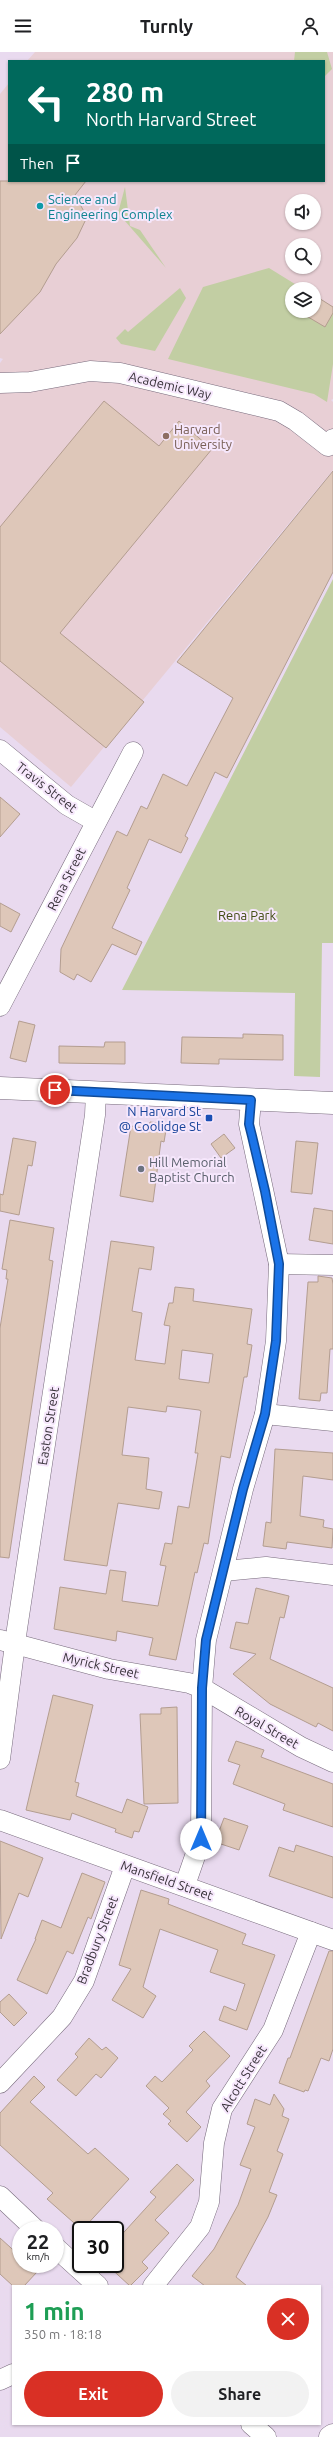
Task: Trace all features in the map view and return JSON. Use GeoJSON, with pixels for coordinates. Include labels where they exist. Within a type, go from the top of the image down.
{"type":"FeatureCollection","features":[{"type":"Feature","properties":{"kind":"main road"},"geometry":{"type":"LineString","coordinates":[[0,1088],[333,1103]]}},
{"type":"Feature","properties":{"kind":"street","name":"Academic Way"},"geometry":{"type":"LineString","coordinates":[[0,384],[30,382],[90,371],[120,373],[279,411],[331,442]]}},
{"type":"Feature","properties":{"kind":"street","name":"Travis Street"},"geometry":{"type":"LineString","coordinates":[[0,750],[67,805],[95,821]]}},
{"type":"Feature","properties":{"kind":"street","name":"Rena Street"},"geometry":{"type":"LineString","coordinates":[[0,1006],[95,821],[133,752]]}},
{"type":"Feature","properties":{"kind":"street","name":"Easton Street"},"geometry":{"type":"LineString","coordinates":[[0,1759],[7,1642],[94,1122],[96,1092]]}},
{"type":"Feature","properties":{"kind":"street"},"geometry":{"type":"LineString","coordinates":[[184,1885],[201,1839],[202,1688],[206,1640],[243,1489],[265,1414],[276,1341],[279,1264],[265,1191],[249,1124],[251,1100]]}},
{"type":"Feature","properties":{"kind":"street"},"geometry":{"type":"LineString","coordinates":[[279,1264],[333,1264]]}},
{"type":"Feature","properties":{"kind":"street"},"geometry":{"type":"LineString","coordinates":[[265,1414],[333,1421]]}},
{"type":"Feature","properties":{"kind":"street"},"geometry":{"type":"LineString","coordinates":[[224,1571],[266,1567],[333,1576]]}},
{"type":"Feature","properties":{"kind":"street","name":"Myrick Street"},"geometry":{"type":"LineString","coordinates":[[7,1642],[109,1669],[189,1683],[202,1688]]}},
{"type":"Feature","properties":{"kind":"street","name":"Royal Street"},"geometry":{"type":"LineString","coordinates":[[202,1688],[301,1747],[333,1762]]}},
{"type":"Feature","properties":{"kind":"street","name":"Mansfield Street"},"geometry":{"type":"LineString","coordinates":[[0,1820],[125,1866],[184,1885],[333,1940]]}},
{"type":"Feature","properties":{"kind":"street","name":"Bradbury Street"},"geometry":{"type":"LineString","coordinates":[[0,2083],[62,2017],[84,1981],[125,1866]]}},
{"type":"Feature","properties":{"kind":"street","name":"Alcott Street"},"geometry":{"type":"LineString","coordinates":[[154,2285],[200,2227],[209,2202],[214,2143],[222,2109],[273,2030],[311,1932]]}},
{"type":"Feature","properties":{"kind":"street"},"geometry":{"type":"LineString","coordinates":[[0,2196],[26,2221]]}},
{"type":"Feature","properties":{"kind":"street"},"geometry":{"type":"LineString","coordinates":[[64,2255],[97,2285]]}},
{"type":"Feature","properties":{"kind":"street"},"geometry":{"type":"LineString","coordinates":[[0,2380],[12,2374]]}},
{"type":"Feature","properties":{"kind":"street"},"geometry":{"type":"LineString","coordinates":[[252,2425],[266,2437]]}},
{"type":"Feature","properties":{"kind":"shaded area","name":"Harvard University"},"geometry":{"type":"Polygon","coordinates":[[[35,52],[333,52],[333,399],[331,400],[333,402],[333,470],[71,787],[0,727],[0,363],[3,359],[0,358],[0,94],[8,84],[8,182],[325,182],[325,60],[28,60],[35,52]]]}},
{"type":"Feature","properties":{"kind":"green space"},"geometry":{"type":"Polygon","coordinates":[[[295,52],[327,52],[332,69],[325,76],[325,60],[294,60],[295,52]]]}},
{"type":"Feature","properties":{"kind":"green space"},"geometry":{"type":"Polygon","coordinates":[[[125,187],[130,226],[140,230],[166,268],[118,213],[125,187]]]}},
{"type":"Feature","properties":{"kind":"green space"},"geometry":{"type":"Polygon","coordinates":[[[269,268],[292,282],[285,282],[285,318],[321,318],[321,299],[333,307],[333,364],[327,402],[314,394],[168,359],[203,287],[269,268]]]}},
{"type":"Feature","properties":{"kind":"green space"},"geometry":{"type":"Polygon","coordinates":[[[180,288],[186,298],[155,351],[121,344],[116,338],[125,329],[128,332],[180,288]]]}},
{"type":"Feature","properties":{"kind":"green space","name":"Rena Park"},"geometry":{"type":"Polygon","coordinates":[[[333,579],[333,943],[322,943],[320,1077],[294,1076],[295,993],[122,990],[333,579]]]}},
{"type":"Feature","properties":{"kind":"building","name":"Science and Engineering Complex"},"geometry":{"type":"Polygon","coordinates":[[[0,181],[85,182],[75,195],[87,217],[77,238],[56,264],[40,292],[0,334],[0,181]]]}},
{"type":"Feature","properties":{"kind":"building"},"geometry":{"type":"Polygon","coordinates":[[[321,299],[333,307],[333,313],[325,327],[310,318],[321,318],[321,299]]]}},
{"type":"Feature","properties":{"kind":"building"},"geometry":{"type":"Polygon","coordinates":[[[104,401],[159,446],[179,421],[212,449],[60,633],[144,702],[106,748],[0,661],[0,527],[104,401]]]}},
{"type":"Feature","properties":{"kind":"building"},"geometry":{"type":"Polygon","coordinates":[[[333,471],[333,572],[227,778],[215,772],[185,836],[188,838],[181,853],[149,839],[127,888],[130,890],[112,928],[142,942],[136,955],[112,944],[91,982],[77,974],[74,980],[60,972],[61,949],[117,831],[127,836],[141,806],[147,809],[163,774],[187,786],[233,698],[177,662],[333,471]]]}},
{"type":"Feature","properties":{"kind":"building"},"geometry":{"type":"Polygon","coordinates":[[[0,797],[20,814],[0,837],[0,797]]]}},
{"type":"Feature","properties":{"kind":"building"},"geometry":{"type":"Polygon","coordinates":[[[0,903],[20,914],[11,932],[0,926],[0,903]]]}},
{"type":"Feature","properties":{"kind":"building"},"geometry":{"type":"Polygon","coordinates":[[[19,1021],[35,1025],[26,1062],[10,1058],[19,1021]]]}},
{"type":"Feature","properties":{"kind":"building"},"geometry":{"type":"Polygon","coordinates":[[[243,1034],[283,1035],[283,1060],[219,1059],[219,1064],[181,1063],[182,1037],[243,1038],[243,1034]]]}},
{"type":"Feature","properties":{"kind":"building"},"geometry":{"type":"Polygon","coordinates":[[[105,1042],[125,1042],[125,1064],[59,1063],[59,1046],[104,1047],[105,1042]]]}},
{"type":"Feature","properties":{"kind":"building","name":"Hill Memorial Baptist Church"},"geometry":{"type":"Polygon","coordinates":[[[150,1122],[167,1124],[164,1142],[161,1141],[153,1202],[120,1196],[131,1126],[149,1129],[150,1122]]]}},
{"type":"Feature","properties":{"kind":"building"},"geometry":{"type":"Polygon","coordinates":[[[224,1134],[235,1148],[221,1158],[211,1144],[224,1134]]]}},
{"type":"Feature","properties":{"kind":"building"},"geometry":{"type":"Polygon","coordinates":[[[13,1138],[36,1142],[32,1166],[28,1165],[19,1215],[0,1211],[0,1194],[3,1195],[13,1138]]]}},
{"type":"Feature","properties":{"kind":"building"},"geometry":{"type":"Polygon","coordinates":[[[296,1141],[318,1143],[312,1194],[291,1192],[296,1141]]]}},
{"type":"Feature","properties":{"kind":"building"},"geometry":{"type":"Polygon","coordinates":[[[314,1208],[333,1211],[333,1244],[309,1240],[314,1208]]]}},
{"type":"Feature","properties":{"kind":"building"},"geometry":{"type":"Polygon","coordinates":[[[10,1220],[54,1228],[49,1260],[53,1261],[9,1558],[0,1557],[0,1328],[8,1279],[6,1279],[7,1270],[2,1269],[10,1220]]]}},
{"type":"Feature","properties":{"kind":"building"},"geometry":{"type":"Polygon","coordinates":[[[111,1241],[154,1247],[151,1270],[139,1268],[132,1311],[142,1313],[135,1360],[165,1364],[170,1326],[164,1325],[169,1303],[173,1303],[175,1287],[194,1289],[193,1301],[252,1309],[247,1344],[252,1345],[247,1377],[244,1377],[230,1458],[221,1456],[208,1544],[204,1543],[197,1573],[195,1572],[176,1660],[149,1655],[153,1638],[117,1631],[116,1641],[54,1629],[60,1587],[106,1594],[110,1570],[126,1572],[122,1601],[158,1606],[166,1566],[160,1565],[165,1543],[172,1544],[178,1506],[189,1508],[198,1453],[195,1453],[201,1411],[167,1406],[166,1412],[128,1407],[122,1455],[149,1458],[146,1489],[162,1492],[159,1509],[118,1503],[107,1566],[64,1560],[111,1241]],[[182,1350],[179,1379],[209,1383],[213,1354],[182,1350]]]}},
{"type":"Feature","properties":{"kind":"building"},"geometry":{"type":"Polygon","coordinates":[[[318,1276],[332,1278],[333,1284],[333,1349],[330,1349],[327,1393],[321,1393],[320,1401],[299,1399],[308,1282],[318,1282],[318,1276]]]}},
{"type":"Feature","properties":{"kind":"building"},"geometry":{"type":"Polygon","coordinates":[[[275,1449],[333,1453],[333,1480],[303,1476],[300,1516],[324,1520],[323,1527],[333,1529],[332,1548],[287,1542],[286,1549],[263,1546],[266,1522],[271,1523],[275,1449]]]}},
{"type":"Feature","properties":{"kind":"building"},"geometry":{"type":"Polygon","coordinates":[[[256,1588],[289,1596],[284,1618],[280,1617],[270,1659],[333,1688],[333,1731],[318,1723],[316,1727],[270,1704],[233,1674],[256,1654],[230,1648],[236,1622],[248,1624],[256,1588]]]}},
{"type":"Feature","properties":{"kind":"building"},"geometry":{"type":"Polygon","coordinates":[[[53,1695],[93,1705],[75,1782],[79,1783],[76,1796],[122,1813],[127,1799],[148,1807],[139,1832],[134,1831],[132,1838],[115,1832],[116,1829],[72,1813],[70,1820],[26,1810],[53,1695]]]}},
{"type":"Feature","properties":{"kind":"building"},"geometry":{"type":"Polygon","coordinates":[[[177,1707],[178,1803],[144,1804],[140,1714],[161,1714],[161,1708],[177,1707]]]}},
{"type":"Feature","properties":{"kind":"building"},"geometry":{"type":"Polygon","coordinates":[[[236,1741],[264,1750],[261,1757],[333,1784],[333,1827],[283,1810],[285,1804],[233,1784],[240,1765],[228,1761],[236,1741]]]}},
{"type":"Feature","properties":{"kind":"building"},"geometry":{"type":"Polygon","coordinates":[[[224,1818],[248,1826],[239,1850],[215,1842],[224,1818]]]}},
{"type":"Feature","properties":{"kind":"building"},"geometry":{"type":"Polygon","coordinates":[[[0,1841],[43,1858],[28,1897],[19,1893],[1,1939],[0,1841]]]}},
{"type":"Feature","properties":{"kind":"building"},"geometry":{"type":"Polygon","coordinates":[[[296,1845],[333,1857],[333,1898],[269,1876],[279,1847],[294,1852],[296,1845]]]}},
{"type":"Feature","properties":{"kind":"building"},"geometry":{"type":"Polygon","coordinates":[[[82,1873],[105,1882],[91,1919],[88,1917],[73,1954],[67,1951],[47,1994],[17,1980],[36,1939],[42,1920],[61,1928],[82,1873]]]}},
{"type":"Feature","properties":{"kind":"building"},"geometry":{"type":"Polygon","coordinates":[[[141,1890],[169,1899],[168,1904],[246,1934],[242,1944],[275,1955],[247,2030],[219,2020],[224,2006],[236,2011],[245,1984],[210,1972],[218,1950],[160,1929],[143,1987],[156,1996],[143,2018],[112,2000],[131,1969],[119,1965],[141,1890]]]}},
{"type":"Feature","properties":{"kind":"building"},"geometry":{"type":"Polygon","coordinates":[[[329,1951],[333,1951],[333,2049],[329,2061],[321,2058],[308,2091],[305,2090],[304,2092],[279,2083],[288,2058],[290,2058],[329,1951]]]}},
{"type":"Feature","properties":{"kind":"building"},"geometry":{"type":"Polygon","coordinates":[[[9,1994],[27,2013],[14,2026],[0,2012],[0,2002],[9,1994]]]}},
{"type":"Feature","properties":{"kind":"building"},"geometry":{"type":"Polygon","coordinates":[[[204,2031],[230,2056],[206,2081],[210,2086],[186,2112],[201,2127],[187,2142],[168,2124],[171,2121],[163,2114],[169,2108],[146,2086],[155,2076],[162,2082],[193,2050],[189,2046],[204,2031]]]}},
{"type":"Feature","properties":{"kind":"building"},"geometry":{"type":"Polygon","coordinates":[[[89,2038],[102,2050],[106,2047],[118,2058],[101,2078],[96,2074],[76,2096],[57,2080],[78,2057],[75,2054],[89,2038]]]}},
{"type":"Feature","properties":{"kind":"building"},"geometry":{"type":"Polygon","coordinates":[[[34,2076],[45,2087],[30,2102],[88,2154],[95,2148],[129,2179],[90,2221],[72,2221],[47,2199],[53,2193],[0,2145],[0,2113],[34,2076]]]}},
{"type":"Feature","properties":{"kind":"building"},"geometry":{"type":"Polygon","coordinates":[[[274,2094],[284,2109],[282,2116],[289,2119],[277,2151],[283,2154],[269,2192],[277,2195],[268,2217],[236,2277],[246,2285],[204,2285],[192,2276],[214,2249],[238,2205],[251,2169],[240,2165],[255,2127],[247,2124],[255,2099],[270,2105],[274,2094]]]}},
{"type":"Feature","properties":{"kind":"building"},"geometry":{"type":"Polygon","coordinates":[[[177,2164],[194,2180],[155,2220],[169,2233],[142,2262],[148,2268],[131,2285],[129,2285],[116,2273],[124,2273],[124,2232],[156,2197],[150,2192],[177,2164]]]}},
{"type":"Feature","properties":{"kind":"building"},"geometry":{"type":"Polygon","coordinates":[[[0,2238],[12,2249],[12,2273],[36,2273],[25,2285],[12,2285],[0,2274],[0,2238]]]}},
{"type":"Feature","properties":{"kind":"place","name":"Science and Engineering Complex"},"geometry":{"type":"Point","coordinates":[40,206]}},
{"type":"Feature","properties":{"kind":"place","name":"Harvard University"},"geometry":{"type":"Point","coordinates":[166,436]}},
{"type":"Feature","properties":{"kind":"place","name":"N Harvard St @ Coolidge St"},"geometry":{"type":"Point","coordinates":[209,1118]}},
{"type":"Feature","properties":{"kind":"place","name":"Hill Memorial Baptist Church"},"geometry":{"type":"Point","coordinates":[141,1169]}},
{"type":"Feature","properties":{"kind":"route"},"geometry":{"type":"LineString","coordinates":[[55,1090],[251,1100],[249,1124],[262,1173],[279,1264],[276,1341],[265,1414],[243,1489],[206,1640],[202,1688],[201,1839]]}}]}
